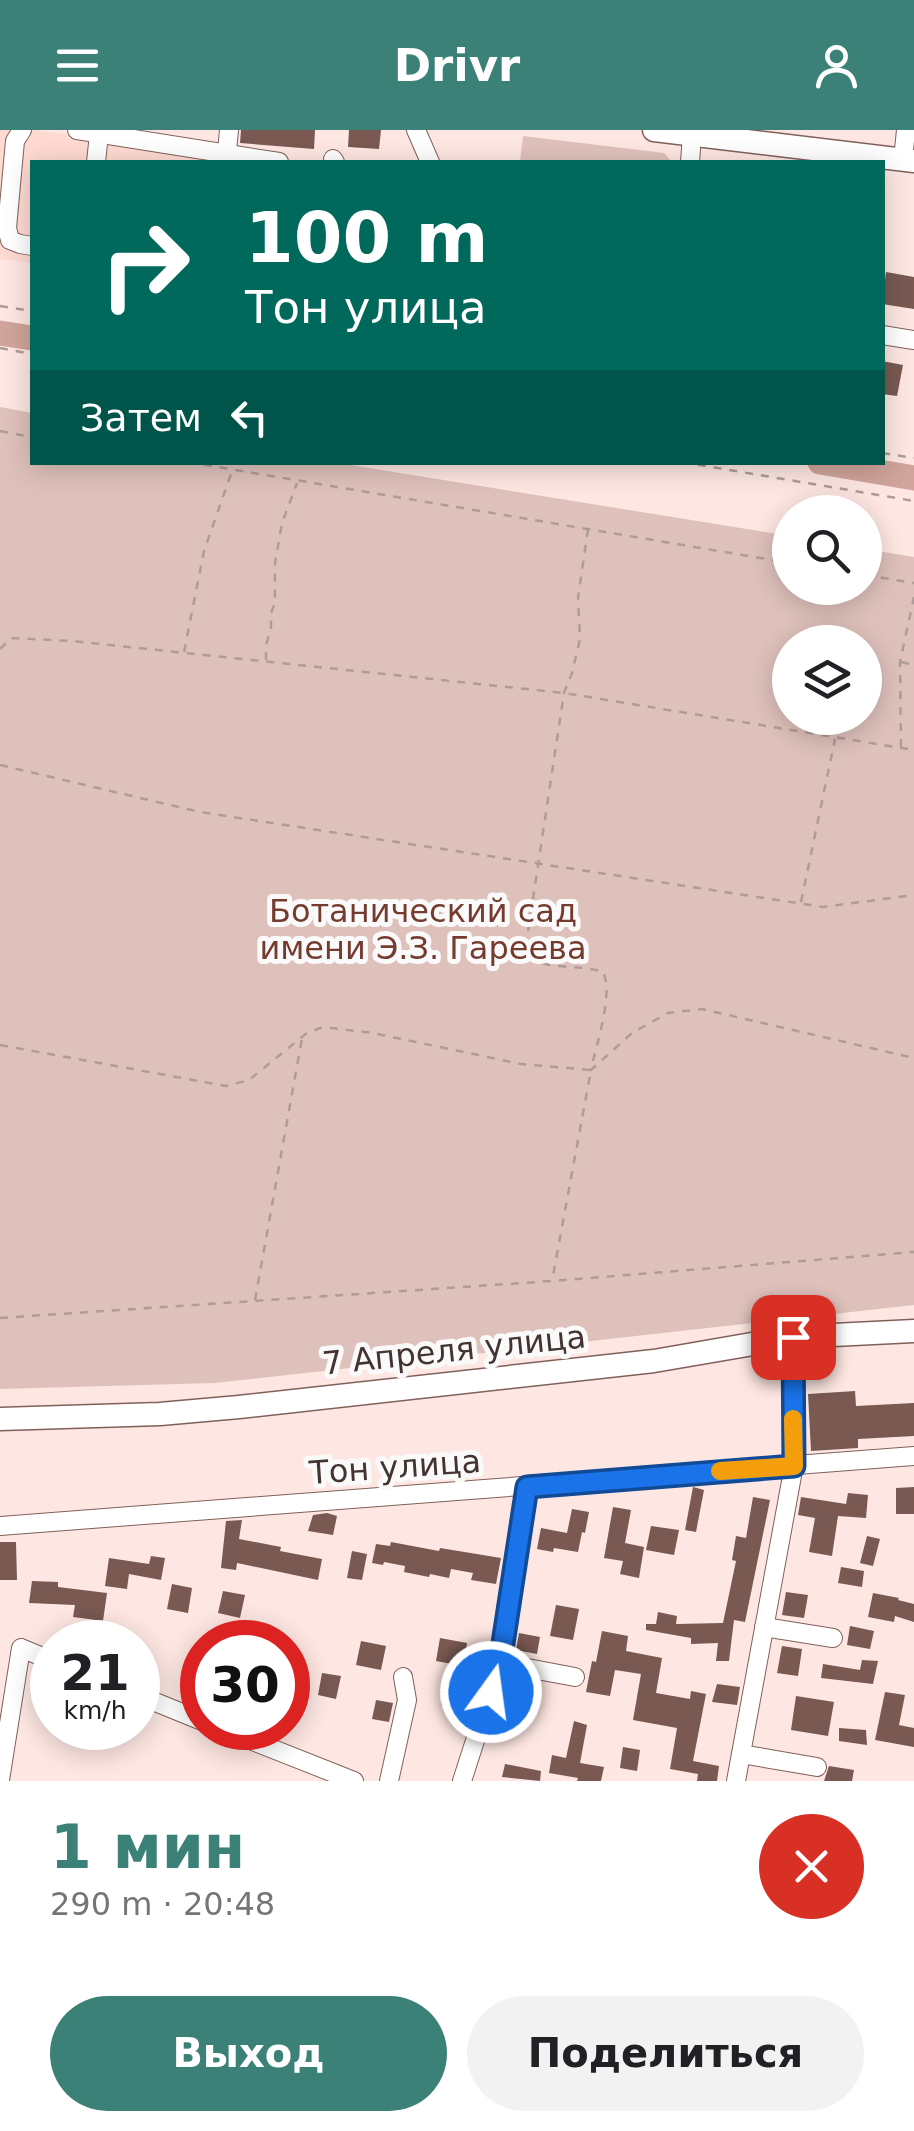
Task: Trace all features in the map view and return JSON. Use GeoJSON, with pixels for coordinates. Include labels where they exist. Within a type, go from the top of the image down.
{"type":"FeatureCollection","features":[{"type":"Feature","properties":{"kind":"main road"},"geometry":{"type":"LineString","coordinates":[[654,130],[770,137],[877,160],[909,160]]}},
{"type":"Feature","properties":{"kind":"main road","name":"7 Апреля улица"},"geometry":{"type":"LineString","coordinates":[[0,1419],[160,1414],[257,1405],[654,1360],[793,1337],[914,1331]]}},
{"type":"Feature","properties":{"kind":"street"},"geometry":{"type":"LineString","coordinates":[[22,130],[15,141],[8,228],[10,240],[30,246]]}},
{"type":"Feature","properties":{"kind":"street"},"geometry":{"type":"LineString","coordinates":[[77,130],[253,160]]}},
{"type":"Feature","properties":{"kind":"street"},"geometry":{"type":"LineString","coordinates":[[226,158],[229,130]]}},
{"type":"Feature","properties":{"kind":"street"},"geometry":{"type":"LineString","coordinates":[[416,130],[429,160]]}},
{"type":"Feature","properties":{"kind":"street"},"geometry":{"type":"LineString","coordinates":[[906,130],[909,160]]}},
{"type":"Feature","properties":{"kind":"street"},"geometry":{"type":"LineString","coordinates":[[96,160],[99,134]]}},
{"type":"Feature","properties":{"kind":"street"},"geometry":{"type":"LineString","coordinates":[[690,160],[692,134]]}},
{"type":"Feature","properties":{"kind":"street"},"geometry":{"type":"LineString","coordinates":[[885,335],[914,340]]}},
{"type":"Feature","properties":{"kind":"street"},"geometry":{"type":"LineString","coordinates":[[736,1781],[794,1466],[793,1337]]}},
{"type":"Feature","properties":{"kind":"street","name":"Тон улица"},"geometry":{"type":"LineString","coordinates":[[0,1526],[914,1456]]}},
{"type":"Feature","properties":{"kind":"street"},"geometry":{"type":"LineString","coordinates":[[462,1781],[500,1663],[527,1487]]}},
{"type":"Feature","properties":{"kind":"street"},"geometry":{"type":"LineString","coordinates":[[764,1626],[833,1638]]}},
{"type":"Feature","properties":{"kind":"street"},"geometry":{"type":"LineString","coordinates":[[0,1780],[21,1648],[30,1652]]}},
{"type":"Feature","properties":{"kind":"street"},"geometry":{"type":"LineString","coordinates":[[500,1663],[575,1677]]}},
{"type":"Feature","properties":{"kind":"street"},"geometry":{"type":"LineString","coordinates":[[389,1781],[406,1700],[403,1676]]}},
{"type":"Feature","properties":{"kind":"street"},"geometry":{"type":"LineString","coordinates":[[276,1750],[354,1781]]}},
{"type":"Feature","properties":{"kind":"street"},"geometry":{"type":"LineString","coordinates":[[741,1754],[817,1767]]}},
{"type":"Feature","properties":{"kind":"path"},"geometry":{"type":"LineString","coordinates":[[0,306],[30,311]]}},
{"type":"Feature","properties":{"kind":"path"},"geometry":{"type":"LineString","coordinates":[[0,348],[30,354]]}},
{"type":"Feature","properties":{"kind":"path"},"geometry":{"type":"LineString","coordinates":[[0,431],[30,436]]}},
{"type":"Feature","properties":{"kind":"path"},"geometry":{"type":"LineString","coordinates":[[885,453],[914,458]]}},
{"type":"Feature","properties":{"kind":"path"},"geometry":{"type":"LineString","coordinates":[[204,465],[772,560]]}},
{"type":"Feature","properties":{"kind":"path"},"geometry":{"type":"LineString","coordinates":[[700,465],[914,501]]}},
{"type":"Feature","properties":{"kind":"path"},"geometry":{"type":"LineString","coordinates":[[184,653],[204,551],[232,470]]}},
{"type":"Feature","properties":{"kind":"path"},"geometry":{"type":"LineString","coordinates":[[266,662],[271,612],[276,603],[275,563],[282,523],[298,481]]}},
{"type":"Feature","properties":{"kind":"path"},"geometry":{"type":"LineString","coordinates":[[552,1280],[608,982],[604,972],[594,968],[539,962],[531,958],[526,945],[564,693],[580,639],[578,598],[588,529]]}},
{"type":"Feature","properties":{"kind":"path"},"geometry":{"type":"LineString","coordinates":[[882,578],[914,584]]}},
{"type":"Feature","properties":{"kind":"path"},"geometry":{"type":"LineString","coordinates":[[901,748],[900,662],[914,598]]}},
{"type":"Feature","properties":{"kind":"path"},"geometry":{"type":"LineString","coordinates":[[0,649],[11,638],[72,641],[564,693],[914,750]]}},
{"type":"Feature","properties":{"kind":"path"},"geometry":{"type":"LineString","coordinates":[[900,662],[914,665]]}},
{"type":"Feature","properties":{"kind":"path"},"geometry":{"type":"LineString","coordinates":[[800,904],[836,737]]}},
{"type":"Feature","properties":{"kind":"path"},"geometry":{"type":"LineString","coordinates":[[0,765],[200,812],[823,908],[914,895]]}},
{"type":"Feature","properties":{"kind":"path"},"geometry":{"type":"LineString","coordinates":[[0,1046],[226,1086],[249,1080],[323,1026],[520,1064],[591,1070],[632,1033],[668,1012],[702,1009],[914,1058]]}},
{"type":"Feature","properties":{"kind":"path"},"geometry":{"type":"LineString","coordinates":[[254,1300],[303,1037]]}},
{"type":"Feature","properties":{"kind":"path"},"geometry":{"type":"LineString","coordinates":[[0,1318],[914,1252]]}},
{"type":"Feature","properties":{"kind":"shaded area"},"geometry":{"type":"Polygon","coordinates":[[[0,130],[33,130],[270,160],[30,160],[30,263],[0,259],[0,130]]]}},
{"type":"Feature","properties":{"kind":"green space"},"geometry":{"type":"Polygon","coordinates":[[[523,136],[664,153],[670,160],[520,160],[523,136]]]}},
{"type":"Feature","properties":{"kind":"green space","name":"Ботанический сад имени Э.З. Гареева"},"geometry":{"type":"Polygon","coordinates":[[[0,407],[30,413],[30,465],[350,465],[772,533],[772,605],[882,605],[882,552],[914,557],[914,1305],[215,1383],[0,1389],[0,407]]]}},
{"type":"Feature","properties":{"kind":"building"},"geometry":{"type":"Polygon","coordinates":[[[241,130],[315,130],[314,149],[240,143],[241,130]]]}},
{"type":"Feature","properties":{"kind":"building"},"geometry":{"type":"Polygon","coordinates":[[[349,130],[381,130],[379,149],[348,147],[349,130]]]}},
{"type":"Feature","properties":{"kind":"building"},"geometry":{"type":"Polygon","coordinates":[[[886,272],[914,277],[914,309],[885,304],[886,272]]]}},
{"type":"Feature","properties":{"kind":"building"},"geometry":{"type":"Polygon","coordinates":[[[885,362],[903,365],[897,396],[885,394],[885,362]]]}},
{"type":"Feature","properties":{"kind":"building"},"geometry":{"type":"Polygon","coordinates":[[[855,1391],[856,1406],[914,1403],[914,1436],[858,1439],[858,1448],[811,1451],[808,1394],[855,1391]]]}},
{"type":"Feature","properties":{"kind":"building"},"geometry":{"type":"Polygon","coordinates":[[[693,1487],[704,1490],[696,1532],[685,1530],[693,1487]]]}},
{"type":"Feature","properties":{"kind":"building"},"geometry":{"type":"Polygon","coordinates":[[[914,1487],[914,1514],[896,1514],[896,1488],[914,1487]]]}},
{"type":"Feature","properties":{"kind":"building"},"geometry":{"type":"Polygon","coordinates":[[[848,1493],[868,1495],[866,1518],[838,1516],[832,1556],[809,1552],[815,1518],[798,1515],[801,1497],[846,1504],[848,1493]]]}},
{"type":"Feature","properties":{"kind":"building"},"geometry":{"type":"Polygon","coordinates":[[[753,1497],[770,1500],[745,1622],[734,1620],[729,1661],[716,1661],[718,1643],[691,1644],[691,1638],[646,1630],[646,1624],[656,1624],[658,1612],[677,1616],[676,1624],[723,1623],[736,1561],[732,1560],[736,1536],[746,1538],[753,1497]]]}},
{"type":"Feature","properties":{"kind":"building"},"geometry":{"type":"Polygon","coordinates":[[[613,1507],[631,1510],[625,1543],[644,1547],[639,1578],[620,1574],[623,1561],[604,1558],[613,1507]]]}},
{"type":"Feature","properties":{"kind":"building"},"geometry":{"type":"Polygon","coordinates":[[[572,1509],[589,1512],[578,1552],[537,1549],[541,1528],[567,1533],[572,1509]]]}},
{"type":"Feature","properties":{"kind":"building"},"geometry":{"type":"Polygon","coordinates":[[[313,1515],[337,1516],[333,1535],[308,1531],[313,1515]]]}},
{"type":"Feature","properties":{"kind":"building"},"geometry":{"type":"Polygon","coordinates":[[[242,1520],[239,1539],[322,1559],[318,1580],[237,1563],[236,1570],[221,1568],[226,1521],[242,1520]]]}},
{"type":"Feature","properties":{"kind":"building"},"geometry":{"type":"Polygon","coordinates":[[[651,1526],[679,1530],[674,1555],[646,1550],[651,1526]]]}},
{"type":"Feature","properties":{"kind":"building"},"geometry":{"type":"Polygon","coordinates":[[[867,1536],[880,1539],[873,1566],[860,1563],[867,1536]]]}},
{"type":"Feature","properties":{"kind":"building"},"geometry":{"type":"Polygon","coordinates":[[[0,1542],[16,1542],[17,1580],[0,1580],[0,1542]]]}},
{"type":"Feature","properties":{"kind":"building"},"geometry":{"type":"Polygon","coordinates":[[[391,1542],[501,1558],[496,1584],[471,1580],[473,1573],[451,1569],[449,1578],[430,1574],[429,1577],[404,1572],[405,1566],[372,1563],[376,1544],[390,1546],[391,1542]]]}},
{"type":"Feature","properties":{"kind":"building"},"geometry":{"type":"Polygon","coordinates":[[[352,1551],[367,1554],[362,1580],[347,1578],[352,1551]]]}},
{"type":"Feature","properties":{"kind":"building"},"geometry":{"type":"Polygon","coordinates":[[[151,1556],[165,1558],[161,1580],[129,1574],[127,1589],[105,1586],[109,1558],[149,1564],[151,1556]]]}},
{"type":"Feature","properties":{"kind":"building"},"geometry":{"type":"Polygon","coordinates":[[[841,1567],[864,1571],[862,1587],[838,1583],[841,1567]]]}},
{"type":"Feature","properties":{"kind":"building"},"geometry":{"type":"Polygon","coordinates":[[[32,1581],[58,1582],[58,1587],[107,1593],[103,1620],[73,1617],[75,1605],[29,1603],[32,1581]]]}},
{"type":"Feature","properties":{"kind":"building"},"geometry":{"type":"Polygon","coordinates":[[[172,1584],[192,1588],[188,1613],[167,1609],[172,1584]]]}},
{"type":"Feature","properties":{"kind":"building"},"geometry":{"type":"Polygon","coordinates":[[[223,1591],[245,1595],[240,1618],[218,1613],[223,1591]]]}},
{"type":"Feature","properties":{"kind":"building"},"geometry":{"type":"Polygon","coordinates":[[[786,1592],[808,1595],[804,1618],[782,1615],[786,1592]]]}},
{"type":"Feature","properties":{"kind":"building"},"geometry":{"type":"Polygon","coordinates":[[[873,1593],[914,1604],[914,1622],[895,1616],[894,1622],[868,1617],[873,1593]]]}},
{"type":"Feature","properties":{"kind":"building"},"geometry":{"type":"Polygon","coordinates":[[[556,1605],[579,1609],[573,1640],[550,1636],[556,1605]]]}},
{"type":"Feature","properties":{"kind":"building"},"geometry":{"type":"Polygon","coordinates":[[[850,1626],[874,1631],[870,1649],[847,1645],[850,1626]]]}},
{"type":"Feature","properties":{"kind":"building"},"geometry":{"type":"Polygon","coordinates":[[[602,1631],[628,1636],[626,1651],[662,1658],[656,1693],[690,1699],[691,1691],[706,1694],[693,1761],[719,1766],[717,1781],[697,1781],[698,1774],[670,1769],[677,1728],[633,1720],[641,1674],[615,1670],[610,1696],[586,1692],[602,1631]]]}},
{"type":"Feature","properties":{"kind":"building"},"geometry":{"type":"Polygon","coordinates":[[[519,1633],[540,1637],[537,1654],[516,1650],[519,1633]]]}},
{"type":"Feature","properties":{"kind":"building"},"geometry":{"type":"Polygon","coordinates":[[[440,1638],[467,1643],[463,1666],[436,1661],[440,1638]]]}},
{"type":"Feature","properties":{"kind":"building"},"geometry":{"type":"Polygon","coordinates":[[[361,1641],[386,1646],[381,1670],[356,1665],[361,1641]]]}},
{"type":"Feature","properties":{"kind":"building"},"geometry":{"type":"Polygon","coordinates":[[[782,1646],[802,1649],[798,1676],[777,1673],[782,1646]]]}},
{"type":"Feature","properties":{"kind":"building"},"geometry":{"type":"Polygon","coordinates":[[[862,1660],[878,1661],[873,1684],[821,1678],[823,1664],[860,1670],[862,1660]]]}},
{"type":"Feature","properties":{"kind":"building"},"geometry":{"type":"Polygon","coordinates":[[[322,1673],[341,1676],[336,1699],[318,1695],[322,1673]]]}},
{"type":"Feature","properties":{"kind":"building"},"geometry":{"type":"Polygon","coordinates":[[[717,1684],[740,1687],[737,1705],[712,1702],[717,1684]]]}},
{"type":"Feature","properties":{"kind":"building"},"geometry":{"type":"Polygon","coordinates":[[[444,1687],[466,1691],[462,1710],[441,1705],[444,1687]]]}},
{"type":"Feature","properties":{"kind":"building"},"geometry":{"type":"Polygon","coordinates":[[[885,1692],[905,1695],[899,1725],[914,1728],[914,1747],[875,1740],[885,1692]]]}},
{"type":"Feature","properties":{"kind":"building"},"geometry":{"type":"Polygon","coordinates":[[[796,1696],[834,1702],[828,1736],[791,1730],[796,1696]]]}},
{"type":"Feature","properties":{"kind":"building"},"geometry":{"type":"Polygon","coordinates":[[[376,1700],[393,1703],[389,1722],[372,1719],[376,1700]]]}},
{"type":"Feature","properties":{"kind":"building"},"geometry":{"type":"Polygon","coordinates":[[[574,1721],[587,1725],[580,1763],[604,1767],[601,1781],[577,1781],[578,1778],[549,1773],[552,1755],[566,1758],[574,1721]]]}},
{"type":"Feature","properties":{"kind":"building"},"geometry":{"type":"Polygon","coordinates":[[[839,1728],[866,1730],[867,1745],[839,1741],[839,1728]]]}},
{"type":"Feature","properties":{"kind":"building"},"geometry":{"type":"Polygon","coordinates":[[[623,1747],[640,1750],[637,1771],[620,1768],[623,1747]]]}},
{"type":"Feature","properties":{"kind":"building"},"geometry":{"type":"Polygon","coordinates":[[[505,1764],[541,1771],[540,1781],[502,1777],[505,1764]]]}},
{"type":"Feature","properties":{"kind":"building"},"geometry":{"type":"Polygon","coordinates":[[[829,1766],[854,1770],[852,1781],[824,1781],[829,1766]]]}},
{"type":"Feature","properties":{"kind":"waterway"},"geometry":{"type":"LineString","coordinates":[[0,333],[30,338]]}},
{"type":"Feature","properties":{"kind":"waterway"},"geometry":{"type":"LineString","coordinates":[[838,465],[914,478]]}},
{"type":"Feature","properties":{"kind":"slow traffic"},"geometry":{"type":"LineString","coordinates":[[720,1471],[794,1466],[793,1419]]}},
{"type":"Feature","properties":{"kind":"route"},"geometry":{"type":"LineString","coordinates":[[491,1692],[500,1663],[527,1487],[794,1466],[793,1337]]}}]}
